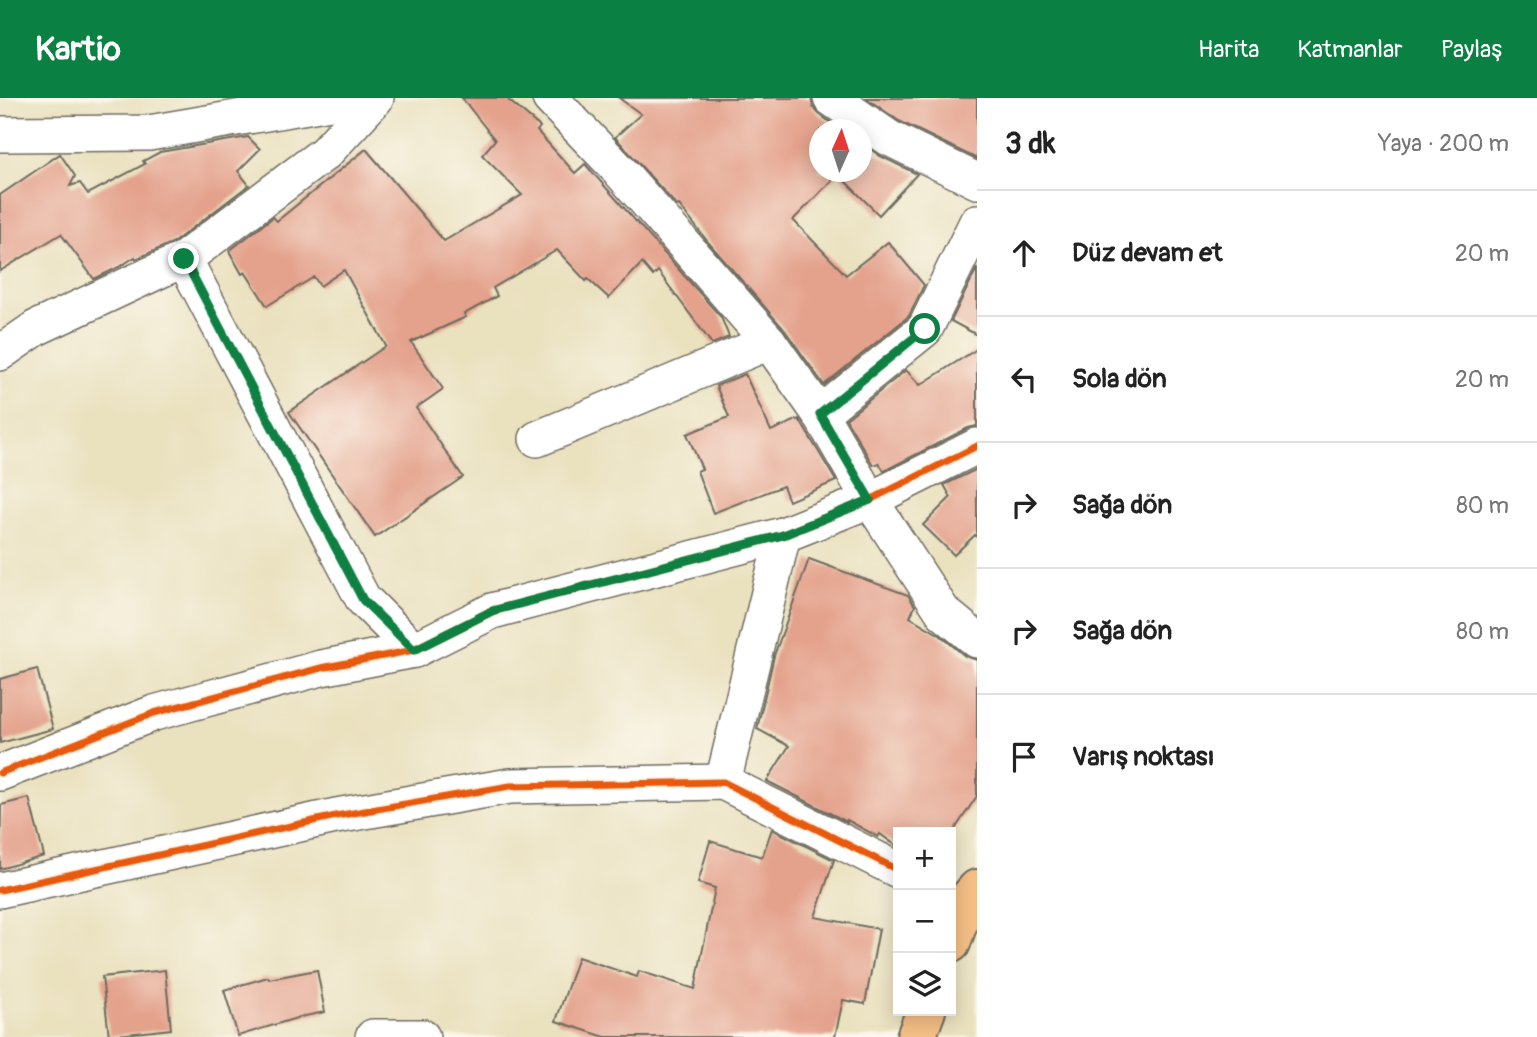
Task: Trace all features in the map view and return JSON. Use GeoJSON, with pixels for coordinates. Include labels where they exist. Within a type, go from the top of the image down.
{"type":"FeatureCollection","features":[{"type":"Feature","properties":{"kind":"main road"},"geometry":{"type":"LineString","coordinates":[[956,925],[964,896]]}},
{"type":"Feature","properties":{"kind":"main road"},"geometry":{"type":"LineString","coordinates":[[916,1037],[924,1016]]}},
{"type":"Feature","properties":{"kind":"street"},"geometry":{"type":"LineString","coordinates":[[0,134],[149,133],[354,98]]}},
{"type":"Feature","properties":{"kind":"street"},"geometry":{"type":"LineString","coordinates":[[0,353],[36,328],[184,259],[325,153],[376,98]]}},
{"type":"Feature","properties":{"kind":"street"},"geometry":{"type":"LineString","coordinates":[[550,98],[619,170],[769,342],[820,414],[870,500],[943,612],[977,640]]}},
{"type":"Feature","properties":{"kind":"street"},"geometry":{"type":"LineString","coordinates":[[831,98],[888,138],[977,181]]}},
{"type":"Feature","properties":{"kind":"street"},"geometry":{"type":"LineString","coordinates":[[820,414],[925,329],[977,222]]}},
{"type":"Feature","properties":{"kind":"street"},"geometry":{"type":"LineString","coordinates":[[184,259],[363,600],[414,650]]}},
{"type":"Feature","properties":{"kind":"street"},"geometry":{"type":"LineString","coordinates":[[537,439],[769,342]]}},
{"type":"Feature","properties":{"kind":"street"},"geometry":{"type":"LineString","coordinates":[[0,774],[154,713],[321,668],[414,650],[492,611],[783,535],[870,500],[977,446]]}},
{"type":"Feature","properties":{"kind":"street"},"geometry":{"type":"LineString","coordinates":[[723,782],[783,535]]}},
{"type":"Feature","properties":{"kind":"street"},"geometry":{"type":"LineString","coordinates":[[0,890],[336,816],[510,786],[723,782],[893,867]]}},
{"type":"Feature","properties":{"kind":"street"},"geometry":{"type":"LineString","coordinates":[[373,1037],[422,1037]]}},
{"type":"Feature","properties":{"kind":"building"},"geometry":{"type":"Polygon","coordinates":[[[462,98],[506,98],[540,127],[537,131],[575,173],[585,164],[721,317],[729,337],[712,344],[658,271],[653,276],[642,263],[609,298],[588,279],[586,281],[557,250],[493,288],[497,296],[464,314],[466,317],[411,342],[443,389],[416,408],[463,477],[375,537],[289,412],[386,346],[344,270],[320,286],[314,277],[267,306],[245,272],[242,274],[229,251],[273,217],[277,221],[366,149],[444,241],[522,195],[482,155],[495,140],[462,98]]]}},
{"type":"Feature","properties":{"kind":"building"},"geometry":{"type":"Polygon","coordinates":[[[619,98],[811,98],[813,107],[826,119],[809,119],[809,182],[830,182],[793,220],[846,275],[888,242],[924,285],[909,316],[824,385],[784,329],[679,205],[677,206],[615,137],[641,114],[619,98]]]}},
{"type":"Feature","properties":{"kind":"building"},"geometry":{"type":"Polygon","coordinates":[[[866,98],[977,98],[977,159],[899,121],[866,98]]]}},
{"type":"Feature","properties":{"kind":"building"},"geometry":{"type":"Polygon","coordinates":[[[248,137],[260,149],[238,171],[249,185],[174,242],[136,259],[135,257],[94,279],[61,234],[0,271],[0,195],[60,154],[75,176],[70,186],[80,183],[88,194],[145,164],[143,161],[160,152],[248,137]]]}},
{"type":"Feature","properties":{"kind":"building"},"geometry":{"type":"Polygon","coordinates":[[[872,150],[917,174],[879,215],[846,182],[872,182],[872,150]]]}},
{"type":"Feature","properties":{"kind":"building"},"geometry":{"type":"Polygon","coordinates":[[[977,268],[977,335],[951,321],[977,268]]]}},
{"type":"Feature","properties":{"kind":"building"},"geometry":{"type":"Polygon","coordinates":[[[977,349],[977,426],[968,428],[884,471],[879,463],[873,465],[846,419],[906,370],[920,385],[977,349]]]}},
{"type":"Feature","properties":{"kind":"building"},"geometry":{"type":"Polygon","coordinates":[[[745,374],[771,431],[799,419],[836,481],[789,501],[783,486],[713,513],[697,471],[702,469],[687,434],[729,417],[716,386],[745,374]]]}},
{"type":"Feature","properties":{"kind":"building"},"geometry":{"type":"Polygon","coordinates":[[[977,469],[977,537],[975,535],[954,555],[923,525],[951,497],[944,485],[977,469]]]}},
{"type":"Feature","properties":{"kind":"building"},"geometry":{"type":"Polygon","coordinates":[[[809,559],[908,595],[915,606],[910,617],[940,635],[965,656],[977,660],[977,796],[956,828],[893,827],[893,843],[880,834],[878,837],[767,781],[789,746],[757,729],[774,656],[809,559]]]}},
{"type":"Feature","properties":{"kind":"building"},"geometry":{"type":"Polygon","coordinates":[[[37,669],[53,729],[0,743],[0,679],[37,669]]]}},
{"type":"Feature","properties":{"kind":"building"},"geometry":{"type":"Polygon","coordinates":[[[29,798],[44,856],[0,869],[1,805],[29,798]]]}},
{"type":"Feature","properties":{"kind":"building"},"geometry":{"type":"Polygon","coordinates":[[[772,829],[834,860],[815,917],[879,929],[865,1004],[843,1000],[835,1037],[605,1037],[556,1021],[578,957],[637,977],[639,971],[695,989],[715,888],[698,883],[710,841],[762,857],[772,829]]]}},
{"type":"Feature","properties":{"kind":"building"},"geometry":{"type":"Polygon","coordinates":[[[165,970],[171,1029],[109,1036],[102,977],[165,970]]]}},
{"type":"Feature","properties":{"kind":"building"},"geometry":{"type":"Polygon","coordinates":[[[317,970],[325,1012],[238,1036],[224,990],[268,977],[269,979],[317,970]]]}},
{"type":"Feature","properties":{"kind":"cycle path"},"geometry":{"type":"LineString","coordinates":[[0,773],[154,713],[321,668],[414,650],[492,611],[783,535],[870,500],[977,446]]}},
{"type":"Feature","properties":{"kind":"cycle path"},"geometry":{"type":"LineString","coordinates":[[0,890],[336,816],[510,786],[723,782],[893,867]]}},
{"type":"Feature","properties":{"kind":"route"},"geometry":{"type":"LineString","coordinates":[[184,259],[363,600],[414,650],[492,611],[783,535],[870,500],[820,414],[925,329]]}}]}
